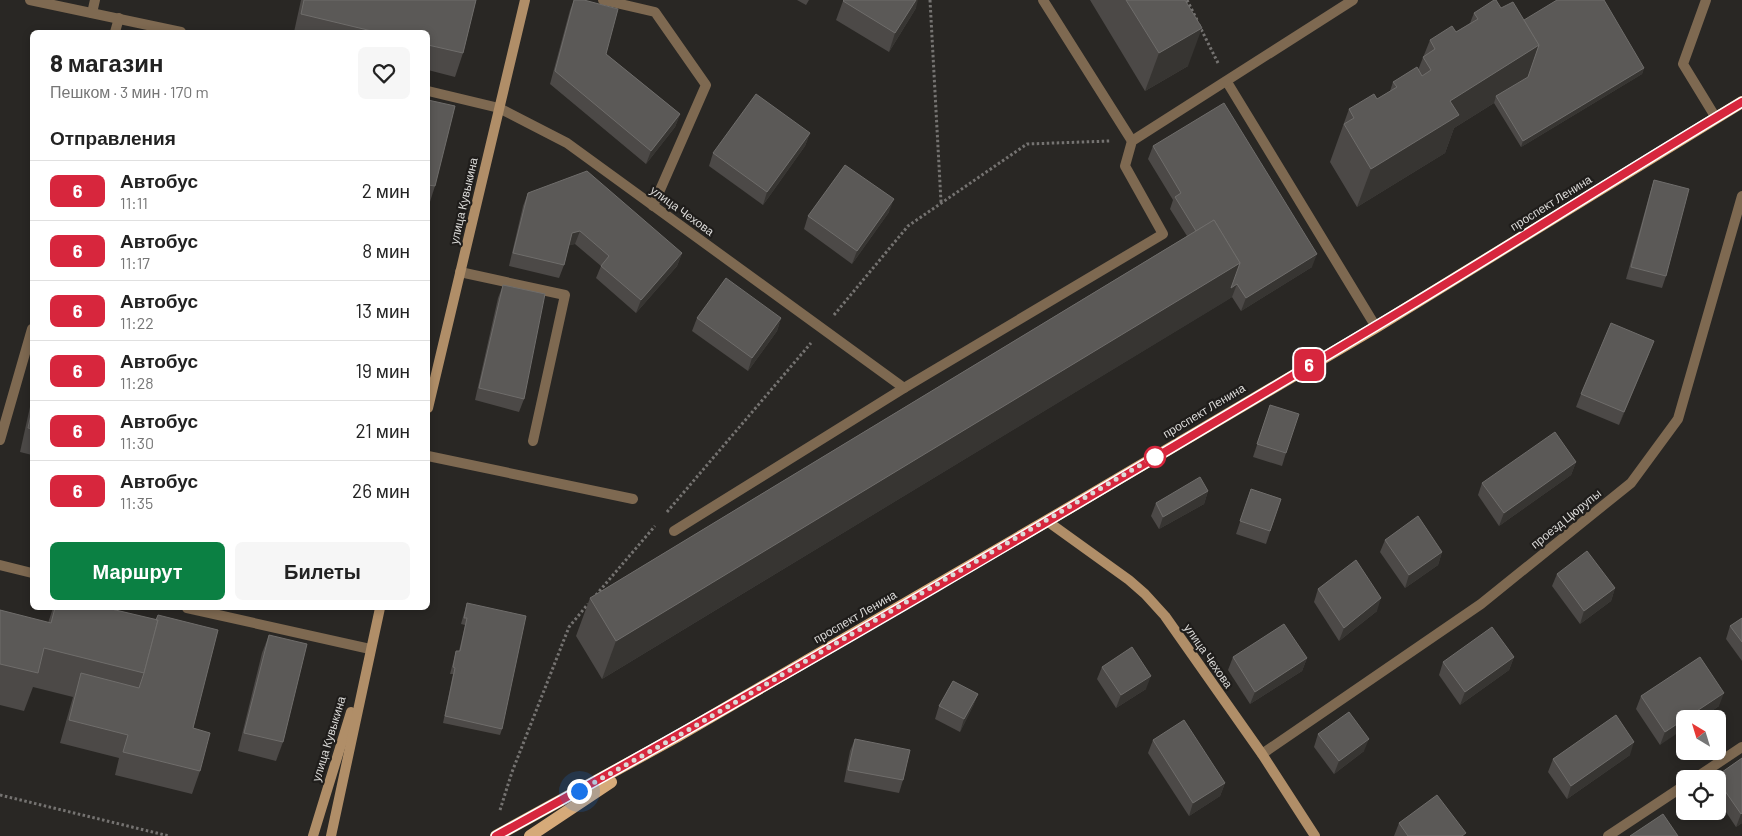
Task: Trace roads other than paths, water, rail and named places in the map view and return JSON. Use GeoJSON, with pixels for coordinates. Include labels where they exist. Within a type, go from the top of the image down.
{"type":"FeatureCollection","features":[{"type":"Feature","properties":{"kind":"main road","name":"проспект Ленина"},"geometry":{"type":"LineString","coordinates":[[496,836],[676,737],[1047,521],[1376,327],[1742,102]]}},
{"type":"Feature","properties":{"kind":"main road","name":"проспект Ленина"},"geometry":{"type":"LineString","coordinates":[[530,836],[676,737]]}},
{"type":"Feature","properties":{"kind":"street"},"geometry":{"type":"LineString","coordinates":[[30,0],[172,30]]}},
{"type":"Feature","properties":{"kind":"street"},"geometry":{"type":"LineString","coordinates":[[92,13],[95,0]]}},
{"type":"Feature","properties":{"kind":"street","name":"улица Кувыкина"},"geometry":{"type":"LineString","coordinates":[[430,400],[525,0]]}},
{"type":"Feature","properties":{"kind":"street"},"geometry":{"type":"LineString","coordinates":[[603,0],[646,5],[655,12],[706,85],[653,206]]}},
{"type":"Feature","properties":{"kind":"street"},"geometry":{"type":"LineString","coordinates":[[1042,0],[1132,140]]}},
{"type":"Feature","properties":{"kind":"street"},"geometry":{"type":"LineString","coordinates":[[674,532],[904,388],[1163,234],[1125,166],[1132,140],[1227,82],[1353,0]]}},
{"type":"Feature","properties":{"kind":"street"},"geometry":{"type":"LineString","coordinates":[[1706,0],[1683,64],[1716,118]]}},
{"type":"Feature","properties":{"kind":"street"},"geometry":{"type":"LineString","coordinates":[[116,30],[119,18]]}},
{"type":"Feature","properties":{"kind":"street"},"geometry":{"type":"LineString","coordinates":[[1227,82],[1376,327]]}},
{"type":"Feature","properties":{"kind":"street","name":"улица Чехова"},"geometry":{"type":"LineString","coordinates":[[430,91],[499,108],[567,143],[904,388]]}},
{"type":"Feature","properties":{"kind":"street","name":"проезд Цюрупы"},"geometry":{"type":"LineString","coordinates":[[1262,754],[1481,604],[1631,482],[1678,419],[1742,196]]}},
{"type":"Feature","properties":{"kind":"street"},"geometry":{"type":"LineString","coordinates":[[460,272],[565,295],[533,441]]}},
{"type":"Feature","properties":{"kind":"street"},"geometry":{"type":"LineString","coordinates":[[0,440],[30,336]]}},
{"type":"Feature","properties":{"kind":"street"},"geometry":{"type":"LineString","coordinates":[[430,456],[633,499]]}},
{"type":"Feature","properties":{"kind":"street","name":"улица Чехова"},"geometry":{"type":"LineString","coordinates":[[1047,521],[1145,594],[1165,616],[1262,754],[1315,836]]}},
{"type":"Feature","properties":{"kind":"street"},"geometry":{"type":"LineString","coordinates":[[0,565],[30,572]]}},
{"type":"Feature","properties":{"kind":"street"},"geometry":{"type":"LineString","coordinates":[[196,610],[370,649]]}},
{"type":"Feature","properties":{"kind":"street","name":"улица Кувыкина"},"geometry":{"type":"LineString","coordinates":[[331,836],[380,610]]}},
{"type":"Feature","properties":{"kind":"street","name":"улица Кувыкина"},"geometry":{"type":"LineString","coordinates":[[312,836],[370,649]]}},
{"type":"Feature","properties":{"kind":"street"},"geometry":{"type":"LineString","coordinates":[[1708,770],[1742,747]]}},
{"type":"Feature","properties":{"kind":"street"},"geometry":{"type":"LineString","coordinates":[[1608,836],[1676,791]]}}]}
